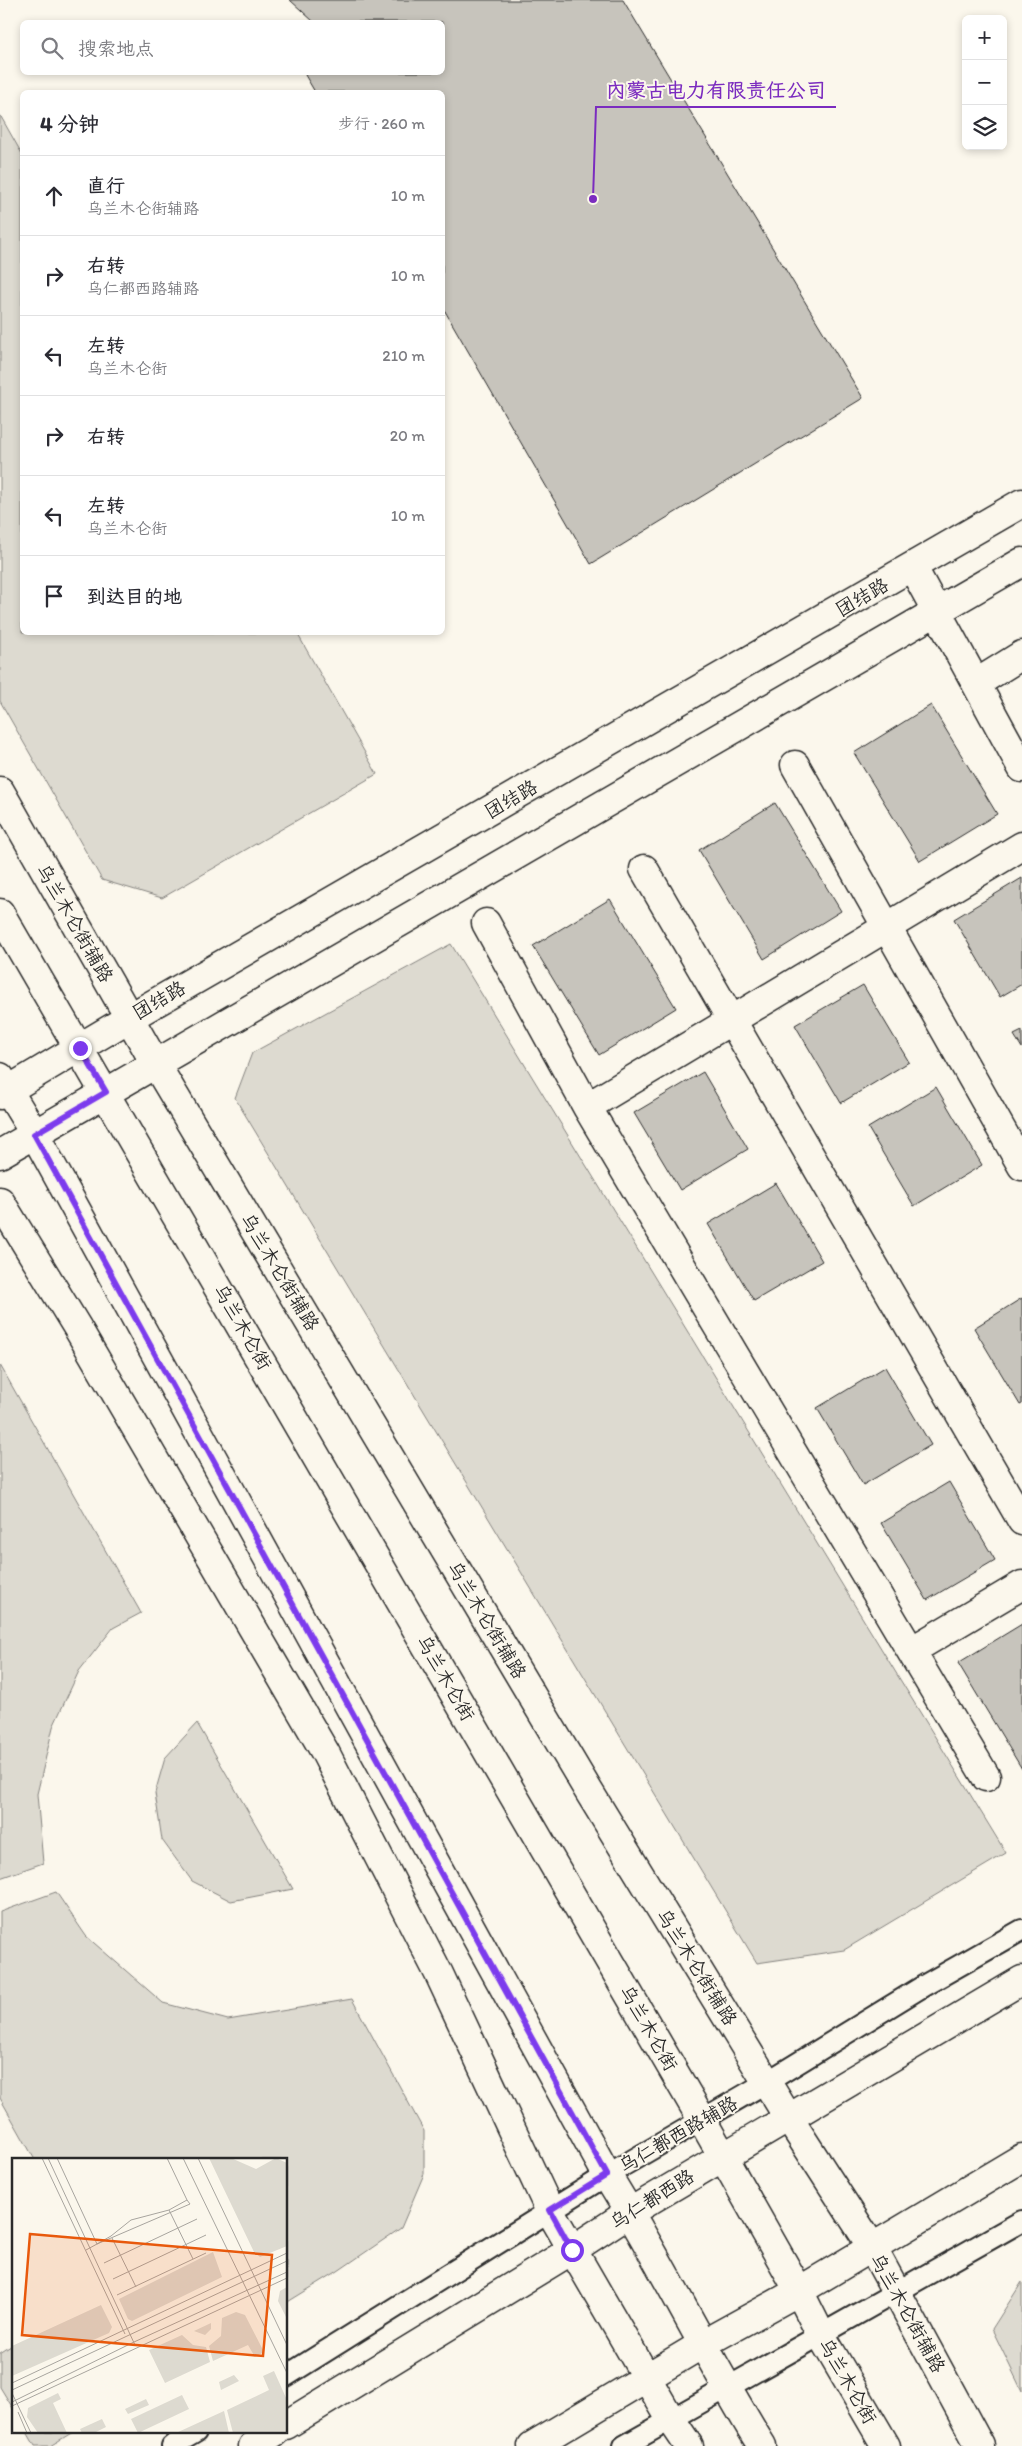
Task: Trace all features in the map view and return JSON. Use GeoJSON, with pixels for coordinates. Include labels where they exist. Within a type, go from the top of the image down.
{"type":"FeatureCollection","features":[{"type":"Feature","properties":{"kind":"street","name":"团结路"},"geometry":{"type":"LineString","coordinates":[[3,1087],[80,1048],[1022,504]]}},
{"type":"Feature","properties":{"kind":"street"},"geometry":{"type":"LineString","coordinates":[[0,1154],[1022,562]]}},
{"type":"Feature","properties":{"kind":"street"},"geometry":{"type":"LineString","coordinates":[[913,568],[977,682],[1022,768]]}},
{"type":"Feature","properties":{"kind":"street"},"geometry":{"type":"LineString","coordinates":[[977,682],[1022,655]]}},
{"type":"Feature","properties":{"kind":"street"},"geometry":{"type":"LineString","coordinates":[[977,682],[1022,742]]}},
{"type":"Feature","properties":{"kind":"street"},"geometry":{"type":"LineString","coordinates":[[795,765],[1022,1166]]}},
{"type":"Feature","properties":{"kind":"street","name":"乌兰木仑街辅路"},"geometry":{"type":"LineString","coordinates":[[0,791],[155,1063],[588,1790],[788,2117],[872,2247],[980,2446]]}},
{"type":"Feature","properties":{"kind":"street"},"geometry":{"type":"LineString","coordinates":[[587,1107],[1022,846]]}},
{"type":"Feature","properties":{"kind":"street"},"geometry":{"type":"LineString","coordinates":[[644,869],[1022,1521]]}},
{"type":"Feature","properties":{"kind":"street","name":"乌兰木仑街"},"geometry":{"type":"LineString","coordinates":[[0,913],[106,1092],[701,2118],[799,2291],[821,2335],[886,2446]]}},
{"type":"Feature","properties":{"kind":"street"},"geometry":{"type":"LineString","coordinates":[[486,923],[587,1107],[986,1777]]}},
{"type":"Feature","properties":{"kind":"street"},"geometry":{"type":"LineString","coordinates":[[3,1087],[34,1134],[607,2175],[630,2212],[726,2388],[762,2446]]}},
{"type":"Feature","properties":{"kind":"street"},"geometry":{"type":"LineString","coordinates":[[0,1201],[78,1327],[325,1752],[439,1974],[550,2210],[688,2446]]}},
{"type":"Feature","properties":{"kind":"street"},"geometry":{"type":"LineString","coordinates":[[911,1651],[1022,1585]]}},
{"type":"Feature","properties":{"kind":"street","name":"乌仁都西路"},"geometry":{"type":"LineString","coordinates":[[288,2424],[572,2250],[630,2212],[1022,1980]]}},
{"type":"Feature","properties":{"kind":"street"},"geometry":{"type":"LineString","coordinates":[[532,2446],[647,2376],[799,2291],[1022,2158]]}},
{"type":"Feature","properties":{"kind":"street"},"geometry":{"type":"LineString","coordinates":[[253,2446],[272,2434]]}},
{"type":"Feature","properties":{"kind":"lane","name":"乌仁都西路辅路"},"geometry":{"type":"LineString","coordinates":[[288,2375],[550,2210],[701,2118],[767,2082],[925,1985],[1022,1930]]}},
{"type":"Feature","properties":{"kind":"lane"},"geometry":{"type":"LineString","coordinates":[[624,2446],[670,2418],[1022,2221]]}},
{"type":"Feature","properties":{"kind":"lane"},"geometry":{"type":"LineString","coordinates":[[172,2446],[193,2434]]}},
{"type":"Feature","properties":{"kind":"shaded area"},"geometry":{"type":"Polygon","coordinates":[[[0,115],[20,150],[20,635],[298,635],[377,774],[162,898],[102,880],[0,701],[0,115]]]}},
{"type":"Feature","properties":{"kind":"shaded area"},"geometry":{"type":"Polygon","coordinates":[[[451,944],[1006,1853],[844,1950],[757,1963],[235,1098],[252,1053],[451,944]]]}},
{"type":"Feature","properties":{"kind":"shaded area"},"geometry":{"type":"Polygon","coordinates":[[[0,1365],[141,1613],[113,1628],[79,1671],[53,1727],[37,1794],[43,1863],[0,1878],[0,1365]]]}},
{"type":"Feature","properties":{"kind":"shaded area"},"geometry":{"type":"Polygon","coordinates":[[[197,1723],[293,1889],[231,1901],[192,1881],[162,1840],[155,1793],[165,1758],[197,1723]]]}},
{"type":"Feature","properties":{"kind":"shaded area"},"geometry":{"type":"Polygon","coordinates":[[[56,1892],[86,1936],[163,2003],[228,2020],[352,1999],[424,2131],[424,2174],[401,2228],[338,2271],[288,2302],[288,2158],[34,2158],[0,2098],[0,1912],[56,1892]]]}},
{"type":"Feature","properties":{"kind":"shaded area"},"geometry":{"type":"Polygon","coordinates":[[[1022,2282],[1022,2391],[992,2329],[1022,2282]]]}},
{"type":"Feature","properties":{"kind":"shaded area"},"geometry":{"type":"Polygon","coordinates":[[[12,2345],[12,2407],[0,2387],[0,2353],[12,2345]]]}},
{"type":"Feature","properties":{"kind":"shaded area"},"geometry":{"type":"Polygon","coordinates":[[[28,2434],[70,2434],[50,2446],[35,2446],[28,2434]]]}},
{"type":"Feature","properties":{"kind":"building"},"geometry":{"type":"Polygon","coordinates":[[[290,0],[623,0],[863,398],[591,564],[445,311],[445,90],[314,90],[305,75],[445,75],[445,20],[312,20],[290,0]]]}},
{"type":"Feature","properties":{"kind":"building"},"geometry":{"type":"Polygon","coordinates":[[[931,705],[997,814],[920,861],[854,753],[931,705]]]}},
{"type":"Feature","properties":{"kind":"building"},"geometry":{"type":"Polygon","coordinates":[[[775,803],[841,911],[764,959],[699,850],[775,803]]]}},
{"type":"Feature","properties":{"kind":"building"},"geometry":{"type":"Polygon","coordinates":[[[1022,878],[1022,984],[1000,997],[954,919],[1022,878]]]}},
{"type":"Feature","properties":{"kind":"building"},"geometry":{"type":"Polygon","coordinates":[[[610,899],[676,1008],[599,1055],[533,946],[610,899]]]}},
{"type":"Feature","properties":{"kind":"building"},"geometry":{"type":"Polygon","coordinates":[[[863,985],[909,1062],[841,1103],[795,1025],[863,985]]]}},
{"type":"Feature","properties":{"kind":"building"},"geometry":{"type":"Polygon","coordinates":[[[1022,1031],[1022,1048],[1014,1035],[1022,1031]]]}},
{"type":"Feature","properties":{"kind":"building"},"geometry":{"type":"Polygon","coordinates":[[[703,1072],[748,1149],[680,1190],[634,1113],[703,1072]]]}},
{"type":"Feature","properties":{"kind":"building"},"geometry":{"type":"Polygon","coordinates":[[[936,1087],[982,1165],[914,1206],[868,1128],[936,1087]]]}},
{"type":"Feature","properties":{"kind":"building"},"geometry":{"type":"Polygon","coordinates":[[[776,1183],[822,1261],[754,1301],[708,1224],[776,1183]]]}},
{"type":"Feature","properties":{"kind":"building"},"geometry":{"type":"Polygon","coordinates":[[[1022,1298],[1022,1404],[1020,1405],[974,1328],[1022,1298]]]}},
{"type":"Feature","properties":{"kind":"building"},"geometry":{"type":"Polygon","coordinates":[[[885,1367],[931,1445],[863,1485],[817,1408],[885,1367]]]}},
{"type":"Feature","properties":{"kind":"building"},"geometry":{"type":"Polygon","coordinates":[[[949,1482],[995,1560],[927,1600],[881,1523],[949,1482]]]}},
{"type":"Feature","properties":{"kind":"building"},"geometry":{"type":"Polygon","coordinates":[[[1022,1624],[1022,1769],[958,1663],[1022,1624]]]}},
{"type":"Feature","properties":{"kind":"place","name":"内蒙古电力有限责任公司"},"geometry":{"type":"Point","coordinates":[593,199]}},
{"type":"Feature","properties":{"kind":"route"},"geometry":{"type":"LineString","coordinates":[[80,1048],[106,1092],[34,1134],[607,2175],[550,2210],[572,2250]]}}]}
